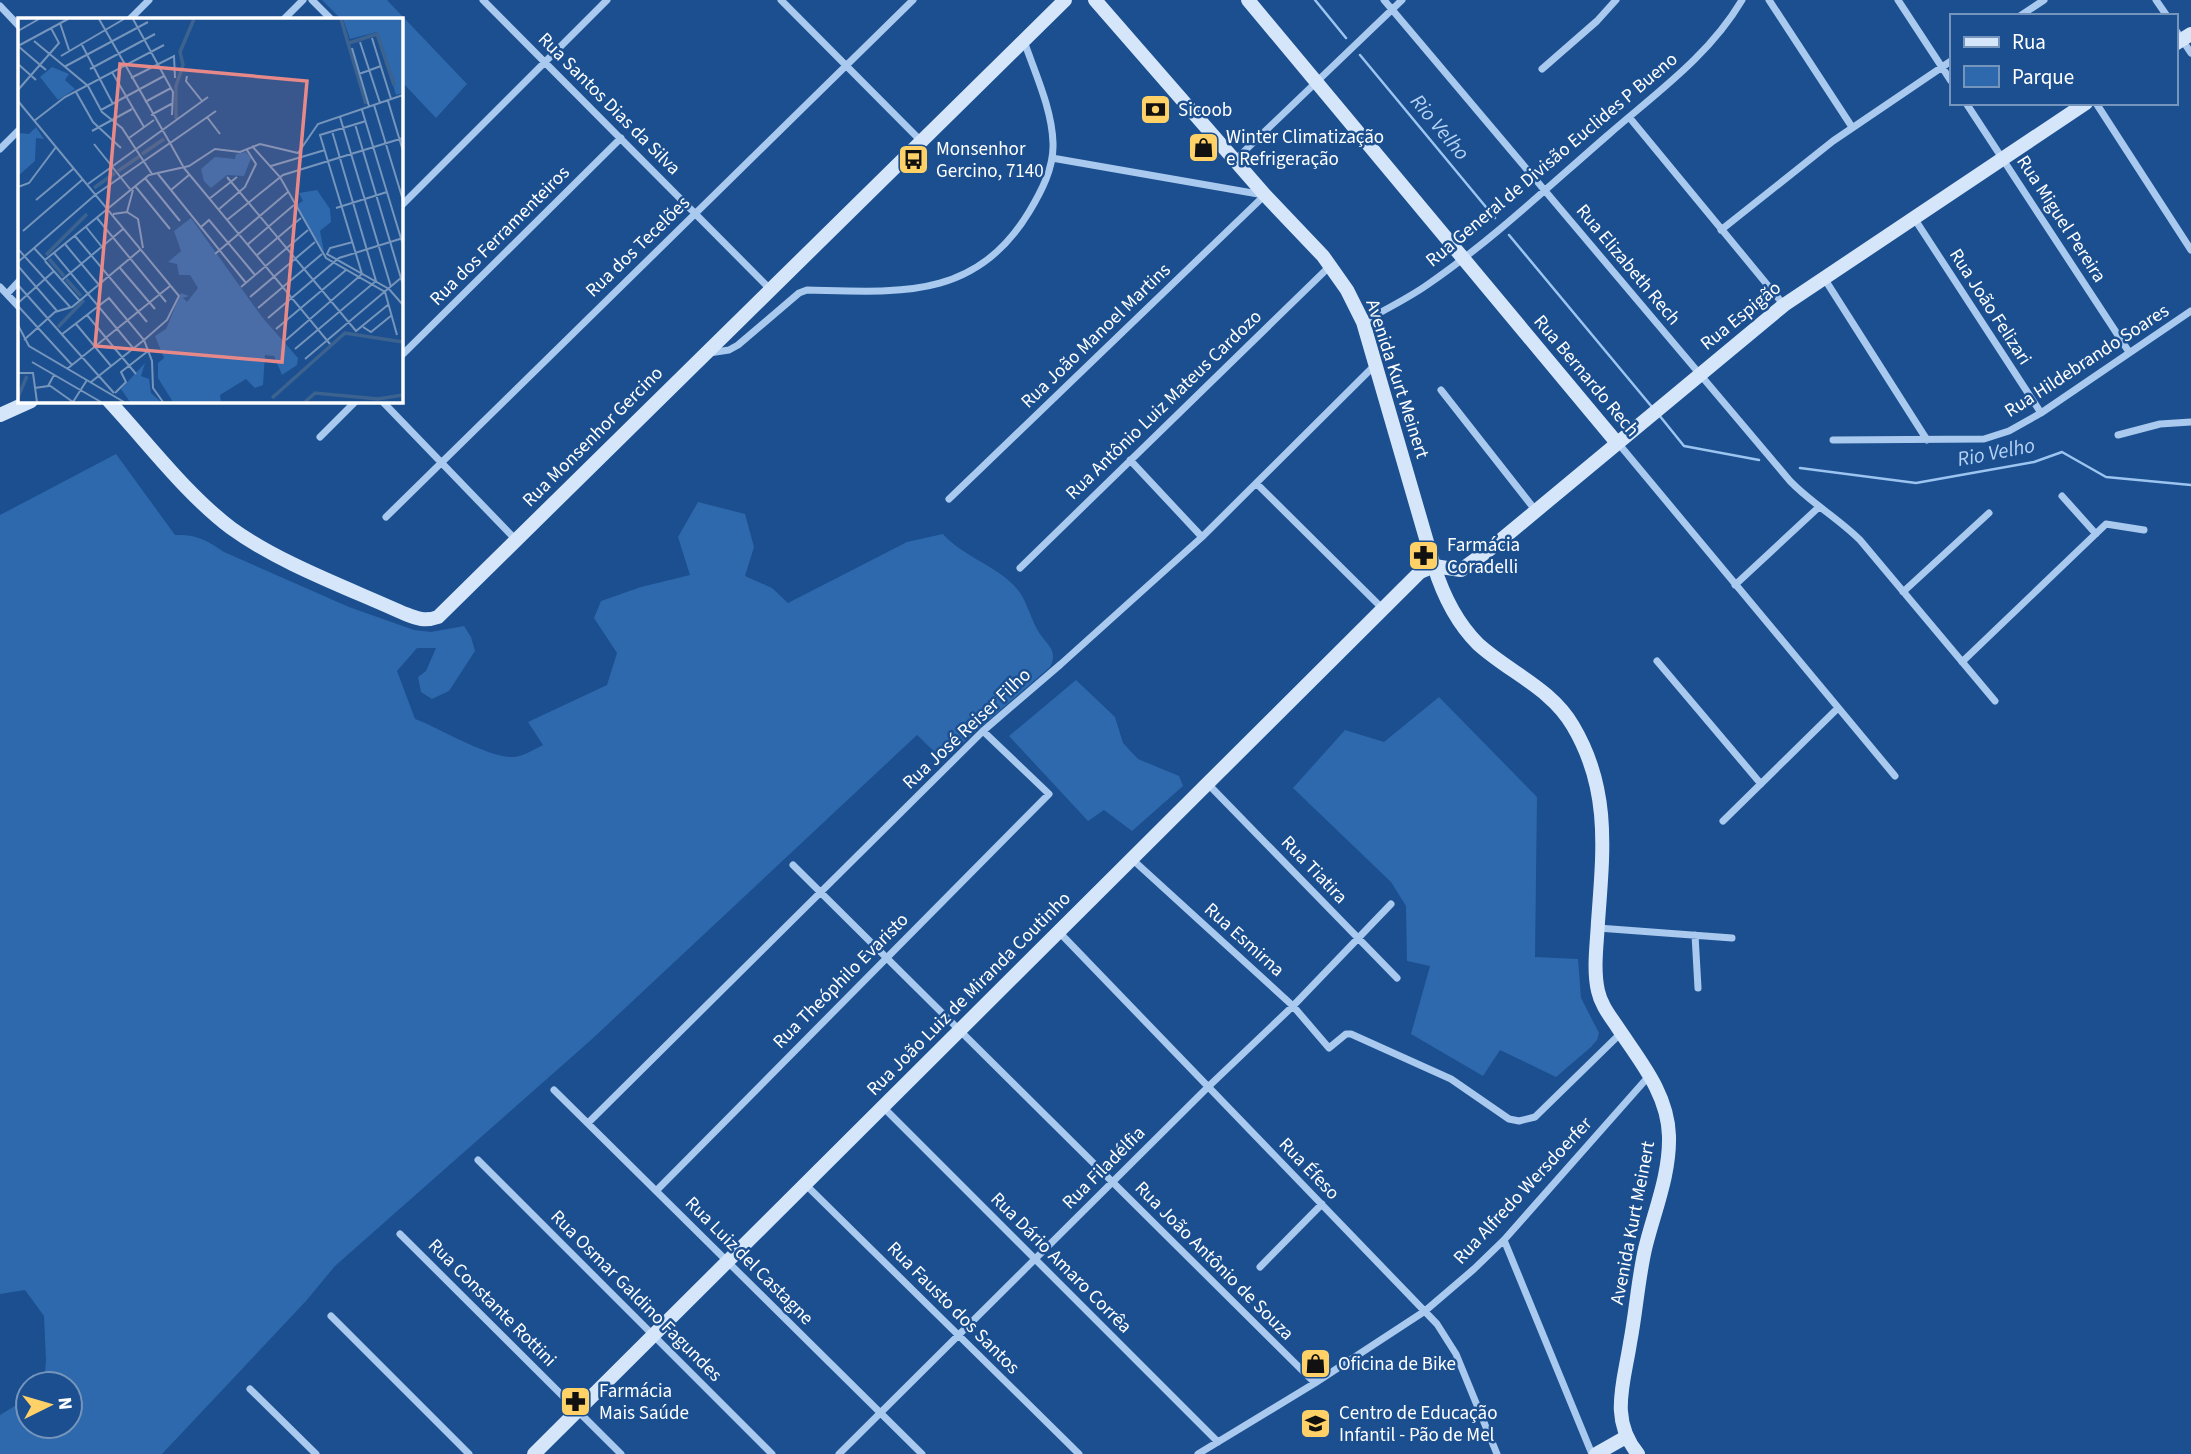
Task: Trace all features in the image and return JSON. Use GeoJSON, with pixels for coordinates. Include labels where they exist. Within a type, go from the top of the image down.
{"type":"FeatureCollection","features":[{"type":"Feature","properties":{"kind":"main road","name":"Rua Monsenhor Gercino"},"geometry":{"type":"LineString","coordinates":[[110,402],[193,493],[229,526],[270,551],[419,620],[438,617],[1065,0]]}},
{"type":"Feature","properties":{"kind":"main road","name":"Avenida Kurt Meinert"},"geometry":{"type":"LineString","coordinates":[[1095,0],[1234,161],[1307,237],[1347,290],[1363,322],[1434,566],[1452,609],[1479,645],[1537,686],[1562,710],[1583,745],[1596,784],[1604,830],[1598,928],[1598,989],[1605,1009],[1650,1075],[1665,1109],[1669,1149],[1641,1269],[1621,1389],[1619,1416],[1626,1437],[1637,1454]]}},
{"type":"Feature","properties":{"kind":"main road","name":"Rua Bernardo Rech"},"geometry":{"type":"LineString","coordinates":[[1248,0],[1617,443]]}},
{"type":"Feature","properties":{"kind":"main road","name":"Rua Espigão"},"geometry":{"type":"LineString","coordinates":[[1461,570],[1536,512],[1784,305],[2083,105]]}},
{"type":"Feature","properties":{"kind":"main road"},"geometry":{"type":"LineString","coordinates":[[0,415],[29,402]]}},
{"type":"Feature","properties":{"kind":"main road"},"geometry":{"type":"LineString","coordinates":[[1434,566],[1461,570],[1451,589],[1452,609]]}},
{"type":"Feature","properties":{"kind":"main road","name":"Rua João Luiz de Miranda Coutinho"},"geometry":{"type":"LineString","coordinates":[[534,1454],[1420,572],[1434,566]]}},
{"type":"Feature","properties":{"kind":"main road"},"geometry":{"type":"LineString","coordinates":[[1594,1454],[1626,1437]]}},
{"type":"Feature","properties":{"kind":"street"},"geometry":{"type":"LineString","coordinates":[[131,18],[149,0]]}},
{"type":"Feature","properties":{"kind":"street"},"geometry":{"type":"LineString","coordinates":[[285,18],[303,0]]}},
{"type":"Feature","properties":{"kind":"street"},"geometry":{"type":"LineString","coordinates":[[312,0],[330,18]]}},
{"type":"Feature","properties":{"kind":"street","name":"Rua Santos Dias da Silva"},"geometry":{"type":"LineString","coordinates":[[483,0],[771,289]]}},
{"type":"Feature","properties":{"kind":"street"},"geometry":{"type":"LineString","coordinates":[[402,205],[607,0]]}},
{"type":"Feature","properties":{"kind":"street"},"geometry":{"type":"LineString","coordinates":[[781,0],[922,141]]}},
{"type":"Feature","properties":{"kind":"street","name":"Rua dos Tecelões"},"geometry":{"type":"LineString","coordinates":[[386,517],[913,0]]}},
{"type":"Feature","properties":{"kind":"street","name":"Rua Elizabeth Rech"},"geometry":{"type":"LineString","coordinates":[[1384,0],[1790,481],[1851,531],[1995,701]]}},
{"type":"Feature","properties":{"kind":"street"},"geometry":{"type":"LineString","coordinates":[[1234,161],[1402,0]]}},
{"type":"Feature","properties":{"kind":"street"},"geometry":{"type":"LineString","coordinates":[[1542,69],[1597,21],[1616,0]]}},
{"type":"Feature","properties":{"kind":"street","name":"Rua General de Divisão Euclides P Bueno"},"geometry":{"type":"LineString","coordinates":[[1363,322],[1426,286],[1544,190],[1711,45],[1742,0]]}},
{"type":"Feature","properties":{"kind":"street"},"geometry":{"type":"LineString","coordinates":[[1769,0],[1852,127]]}},
{"type":"Feature","properties":{"kind":"street"},"geometry":{"type":"LineString","coordinates":[[1898,0],[1950,79]]}},
{"type":"Feature","properties":{"kind":"street"},"geometry":{"type":"LineString","coordinates":[[2023,14],[2044,0]]}},
{"type":"Feature","properties":{"kind":"street"},"geometry":{"type":"LineString","coordinates":[[0,6],[18,25]]}},
{"type":"Feature","properties":{"kind":"street"},"geometry":{"type":"LineString","coordinates":[[2181,37],[2191,53]]}},
{"type":"Feature","properties":{"kind":"street"},"geometry":{"type":"LineString","coordinates":[[705,354],[729,350],[738,345],[789,300],[807,290],[887,292],[932,287],[974,269],[1000,251],[1014,234],[1042,188],[1052,158],[1053,141],[1048,113],[1024,40]]}},
{"type":"Feature","properties":{"kind":"street"},"geometry":{"type":"LineString","coordinates":[[1721,230],[1852,127],[1950,62]]}},
{"type":"Feature","properties":{"kind":"street","name":"Rua Miguel Pereira"},"geometry":{"type":"LineString","coordinates":[[1967,105],[2129,352]]}},
{"type":"Feature","properties":{"kind":"street"},"geometry":{"type":"LineString","coordinates":[[2097,105],[2191,250]]}},
{"type":"Feature","properties":{"kind":"street"},"geometry":{"type":"LineString","coordinates":[[1629,117],[1784,305]]}},
{"type":"Feature","properties":{"kind":"street"},"geometry":{"type":"LineString","coordinates":[[0,149],[18,131]]}},
{"type":"Feature","properties":{"kind":"street","name":"Rua dos Ferramenteiros"},"geometry":{"type":"LineString","coordinates":[[402,355],[621,138]]}},
{"type":"Feature","properties":{"kind":"street"},"geometry":{"type":"LineString","coordinates":[[1052,158],[1265,195]]}},
{"type":"Feature","properties":{"kind":"street","name":"Rua João Manoel Martins"},"geometry":{"type":"LineString","coordinates":[[949,499],[1265,195]]}},
{"type":"Feature","properties":{"kind":"street","name":"Rua João Felizari"},"geometry":{"type":"LineString","coordinates":[[1913,218],[2041,413]]}},
{"type":"Feature","properties":{"kind":"street","name":"Rua Antônio Luiz Mateus Cardozo"},"geometry":{"type":"LineString","coordinates":[[1020,568],[1331,266]]}},
{"type":"Feature","properties":{"kind":"street"},"geometry":{"type":"LineString","coordinates":[[1824,277],[1927,440]]}},
{"type":"Feature","properties":{"kind":"street"},"geometry":{"type":"LineString","coordinates":[[7,294],[18,282]]}},
{"type":"Feature","properties":{"kind":"street"},"geometry":{"type":"LineString","coordinates":[[0,287],[18,306]]}},
{"type":"Feature","properties":{"kind":"street","name":"Rua Hildebrando Soares"},"geometry":{"type":"LineString","coordinates":[[1833,440],[1984,439],[2009,431],[2041,413],[2191,311]]}},
{"type":"Feature","properties":{"kind":"street","name":"Rua José Reiser Filho"},"geometry":{"type":"LineString","coordinates":[[588,1123],[983,731],[1095,635],[1202,537],[1375,365]]}},
{"type":"Feature","properties":{"kind":"street"},"geometry":{"type":"LineString","coordinates":[[1441,390],[1536,512]]}},
{"type":"Feature","properties":{"kind":"street"},"geometry":{"type":"LineString","coordinates":[[320,437],[355,402]]}},
{"type":"Feature","properties":{"kind":"street"},"geometry":{"type":"LineString","coordinates":[[383,402],[516,540]]}},
{"type":"Feature","properties":{"kind":"street"},"geometry":{"type":"LineString","coordinates":[[2118,435],[2175,421],[2191,422]]}},
{"type":"Feature","properties":{"kind":"street","name":"Rua Bernardo Rech"},"geometry":{"type":"LineString","coordinates":[[1617,443],[1895,776]]}},
{"type":"Feature","properties":{"kind":"street"},"geometry":{"type":"LineString","coordinates":[[1130,460],[1202,537]]}},
{"type":"Feature","properties":{"kind":"street"},"geometry":{"type":"LineString","coordinates":[[1257,484],[1383,609]]}},
{"type":"Feature","properties":{"kind":"street"},"geometry":{"type":"LineString","coordinates":[[2062,496],[2096,534]]}},
{"type":"Feature","properties":{"kind":"street"},"geometry":{"type":"LineString","coordinates":[[1735,585],[1819,507]]}},
{"type":"Feature","properties":{"kind":"street"},"geometry":{"type":"LineString","coordinates":[[1903,592],[1989,513]]}},
{"type":"Feature","properties":{"kind":"street"},"geometry":{"type":"LineString","coordinates":[[1962,662],[2106,524],[2144,530]]}},
{"type":"Feature","properties":{"kind":"street"},"geometry":{"type":"LineString","coordinates":[[1657,661],[1761,784]]}},
{"type":"Feature","properties":{"kind":"street"},"geometry":{"type":"LineString","coordinates":[[1723,821],[1838,708]]}},
{"type":"Feature","properties":{"kind":"street","name":"Rua Theóphilo Evaristo"},"geometry":{"type":"LineString","coordinates":[[656,1191],[1049,794],[983,731]]}},
{"type":"Feature","properties":{"kind":"street","name":"Rua Tiatira"},"geometry":{"type":"LineString","coordinates":[[1208,783],[1397,978]]}},
{"type":"Feature","properties":{"kind":"street","name":"Rua Esmirna"},"geometry":{"type":"LineString","coordinates":[[1133,860],[1293,1006],[1329,1048],[1346,1034],[1352,1034],[1439,1073],[1509,1119],[1519,1121],[1535,1117],[1621,1033]]}},
{"type":"Feature","properties":{"kind":"street","name":"Rua João Antônio de Souza"},"geometry":{"type":"LineString","coordinates":[[793,865],[1315,1383]]}},
{"type":"Feature","properties":{"kind":"street","name":"Rua Filadélfia"},"geometry":{"type":"LineString","coordinates":[[839,1454],[1293,1006],[1391,904]]}},
{"type":"Feature","properties":{"kind":"street"},"geometry":{"type":"LineString","coordinates":[[1598,928],[1731,938]]}},
{"type":"Feature","properties":{"kind":"street","name":"Rua Éfeso"},"geometry":{"type":"LineString","coordinates":[[1058,932],[1425,1311],[1448,1338],[1497,1454]]}},
{"type":"Feature","properties":{"kind":"street"},"geometry":{"type":"LineString","coordinates":[[1695,935],[1698,988]]}},
{"type":"Feature","properties":{"kind":"street","name":"Rua Alfredo Wersdoerfer"},"geometry":{"type":"LineString","coordinates":[[1198,1454],[1315,1383],[1425,1311],[1504,1240],[1650,1075]]}},
{"type":"Feature","properties":{"kind":"street","name":"Rua Luiz del Castagne"},"geometry":{"type":"LineString","coordinates":[[554,1090],[922,1454]]}},
{"type":"Feature","properties":{"kind":"street","name":"Rua Dário Amaro Corrêa"},"geometry":{"type":"LineString","coordinates":[[883,1107],[1218,1442]]}},
{"type":"Feature","properties":{"kind":"street","name":"Rua Osmar Galdino Fagundes"},"geometry":{"type":"LineString","coordinates":[[478,1160],[772,1454]]}},
{"type":"Feature","properties":{"kind":"street","name":"Rua Fausto dos Santos"},"geometry":{"type":"LineString","coordinates":[[805,1184],[1079,1454]]}},
{"type":"Feature","properties":{"kind":"street"},"geometry":{"type":"LineString","coordinates":[[1260,1267],[1322,1204]]}},
{"type":"Feature","properties":{"kind":"street","name":"Rua Constante Rottini"},"geometry":{"type":"LineString","coordinates":[[400,1234],[621,1454]]}},
{"type":"Feature","properties":{"kind":"street"},"geometry":{"type":"LineString","coordinates":[[1504,1240],[1594,1454]]}},
{"type":"Feature","properties":{"kind":"street"},"geometry":{"type":"LineString","coordinates":[[331,1316],[469,1454]]}},
{"type":"Feature","properties":{"kind":"street"},"geometry":{"type":"LineString","coordinates":[[250,1389],[316,1454]]}},
{"type":"Feature","properties":{"kind":"green space"},"geometry":{"type":"Polygon","coordinates":[[[322,0],[387,0],[467,84],[436,118],[402,82],[402,18],[340,18],[322,0]]]}},
{"type":"Feature","properties":{"kind":"green space"},"geometry":{"type":"Polygon","coordinates":[[[116,454],[175,535],[201,539],[224,552],[349,607],[414,630],[431,632],[464,626],[475,651],[449,691],[432,699],[421,692],[418,677],[426,671],[436,648],[417,648],[397,671],[415,719],[478,748],[503,756],[520,756],[543,745],[528,722],[607,685],[617,653],[594,618],[601,601],[641,587],[690,575],[678,537],[698,502],[745,514],[754,547],[745,576],[772,588],[788,603],[907,542],[943,534],[1018,590],[1053,657],[1050,667],[943,760],[917,735],[591,1040],[335,1266],[306,1301],[162,1454],[0,1454],[0,1415],[14,1406],[14,1440],[84,1440],[84,1370],[45,1370],[44,1316],[25,1290],[0,1294],[0,515],[116,454]]]}},
{"type":"Feature","properties":{"kind":"green space"},"geometry":{"type":"Polygon","coordinates":[[[1076,680],[1115,717],[1123,743],[1138,759],[1179,776],[1183,786],[1132,831],[1104,810],[1088,821],[1009,736],[1076,680]]]}},
{"type":"Feature","properties":{"kind":"green space"},"geometry":{"type":"Polygon","coordinates":[[[1439,697],[1537,797],[1535,957],[1578,959],[1581,998],[1599,1033],[1591,1047],[1556,1077],[1500,1050],[1483,1076],[1411,1034],[1430,966],[1407,961],[1406,906],[1391,882],[1293,788],[1345,730],[1384,742],[1439,697]]]}},
{"type":"Feature","properties":{"kind":"waterway","name":"Rio Velho"},"geometry":{"type":"LineString","coordinates":[[1315,0],[1346,38]]}},
{"type":"Feature","properties":{"kind":"waterway","name":"Rio Velho"},"geometry":{"type":"LineString","coordinates":[[1360,55],[1495,218]]}},
{"type":"Feature","properties":{"kind":"waterway","name":"Rio Velho"},"geometry":{"type":"LineString","coordinates":[[1509,235],[1652,407]]}},
{"type":"Feature","properties":{"kind":"waterway","name":"Rio Velho"},"geometry":{"type":"LineString","coordinates":[[1659,415],[1684,446],[1759,460]]}},
{"type":"Feature","properties":{"kind":"waterway","name":"Rio Velho"},"geometry":{"type":"LineString","coordinates":[[1800,468],[1916,483],[2034,462],[2062,452],[2106,477],[2191,485]]}},
{"type":"Feature","properties":{"kind":"place","name":"Sicoob"},"geometry":{"type":"Point","coordinates":[1155,110]}},
{"type":"Feature","properties":{"kind":"place","name":"Winter Climatização e Refrigeração"},"geometry":{"type":"Point","coordinates":[1203,148]}},
{"type":"Feature","properties":{"kind":"place","name":"Monsenhor Gercino, 7140"},"geometry":{"type":"Point","coordinates":[913,160]}},
{"type":"Feature","properties":{"kind":"place","name":"Farmácia Coradelli"},"geometry":{"type":"Point","coordinates":[1424,556]}},
{"type":"Feature","properties":{"kind":"place","name":"Oficina de Bike"},"geometry":{"type":"Point","coordinates":[1315,1364]}},
{"type":"Feature","properties":{"kind":"place","name":"Farmácia Mais Saúde"},"geometry":{"type":"Point","coordinates":[576,1402]}},
{"type":"Feature","properties":{"kind":"place","name":"Centro de Educação Infantil - Pão de Mel"},"geometry":{"type":"Point","coordinates":[1316,1424]}}]}
